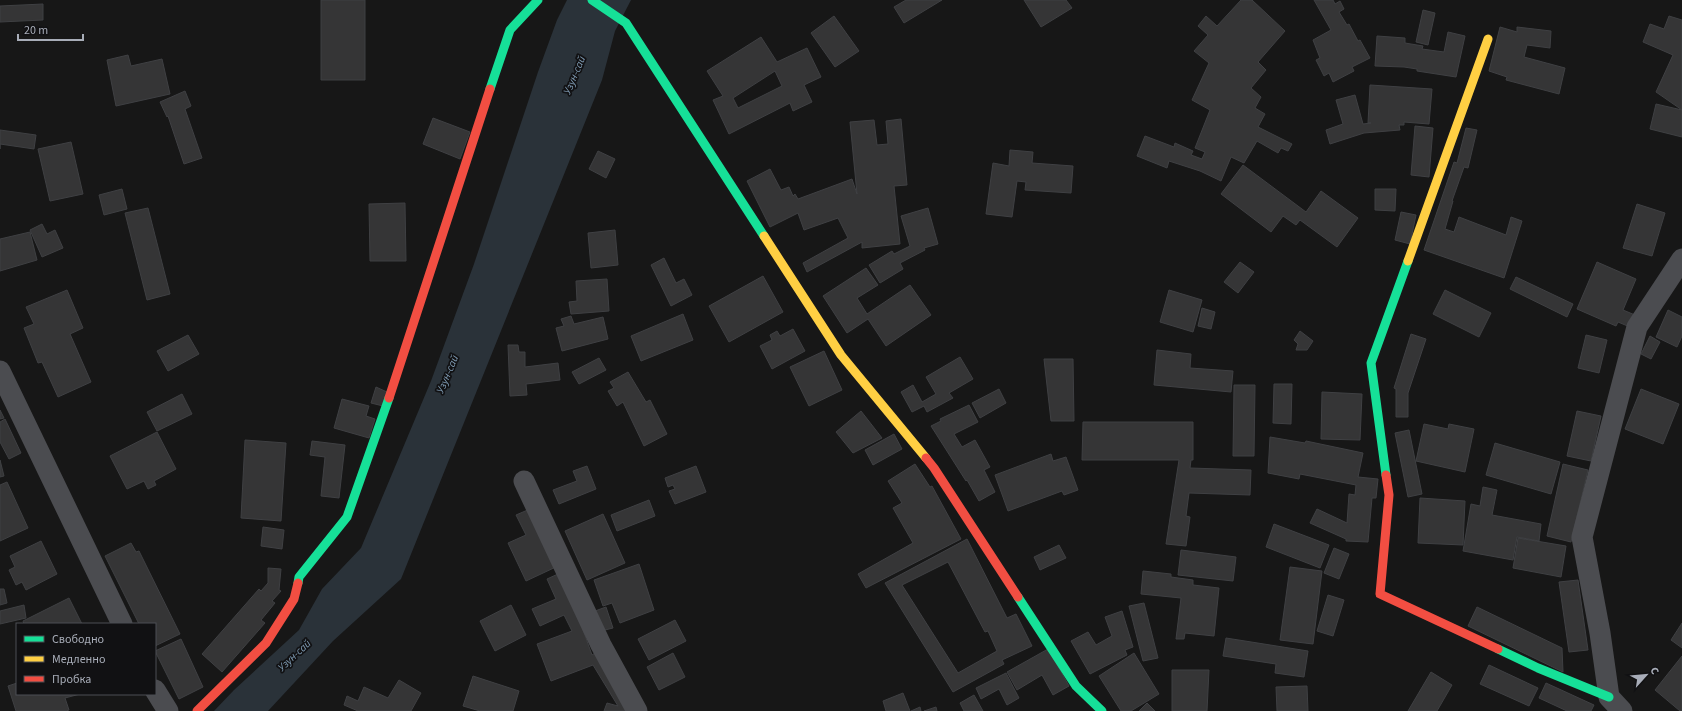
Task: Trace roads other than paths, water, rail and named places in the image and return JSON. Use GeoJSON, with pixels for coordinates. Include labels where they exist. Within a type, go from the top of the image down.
{"type":"FeatureCollection","features":[{"type":"Feature","properties":{"kind":"street"},"geometry":{"type":"LineString","coordinates":[[197,711],[266,643],[294,599],[299,577],[347,517],[387,403],[510,30],[538,0]]}},
{"type":"Feature","properties":{"kind":"street"},"geometry":{"type":"LineString","coordinates":[[592,0],[626,23],[841,355],[934,468],[1076,686],[1102,711]]}},
{"type":"Feature","properties":{"kind":"street"},"geometry":{"type":"LineString","coordinates":[[1488,39],[1372,363],[1389,496],[1380,594],[1616,704]]}},
{"type":"Feature","properties":{"kind":"street"},"geometry":{"type":"LineString","coordinates":[[1616,704],[1600,633],[1582,538],[1637,327],[1682,258]]}},
{"type":"Feature","properties":{"kind":"street"},"geometry":{"type":"LineString","coordinates":[[0,371],[122,623]]}},
{"type":"Feature","properties":{"kind":"street"},"geometry":{"type":"LineString","coordinates":[[524,481],[601,645],[637,711]]}},
{"type":"Feature","properties":{"kind":"street"},"geometry":{"type":"LineString","coordinates":[[156,692],[168,711]]}},
{"type":"Feature","properties":{"kind":"water","name":"Узун-сай"},"geometry":{"type":"Polygon","coordinates":[[[567,0],[631,0],[615,31],[602,80],[401,579],[333,641],[268,711],[214,711],[234,690],[299,630],[322,589],[361,548],[431,381],[474,264],[538,72],[557,20],[567,0]]]}}]}
